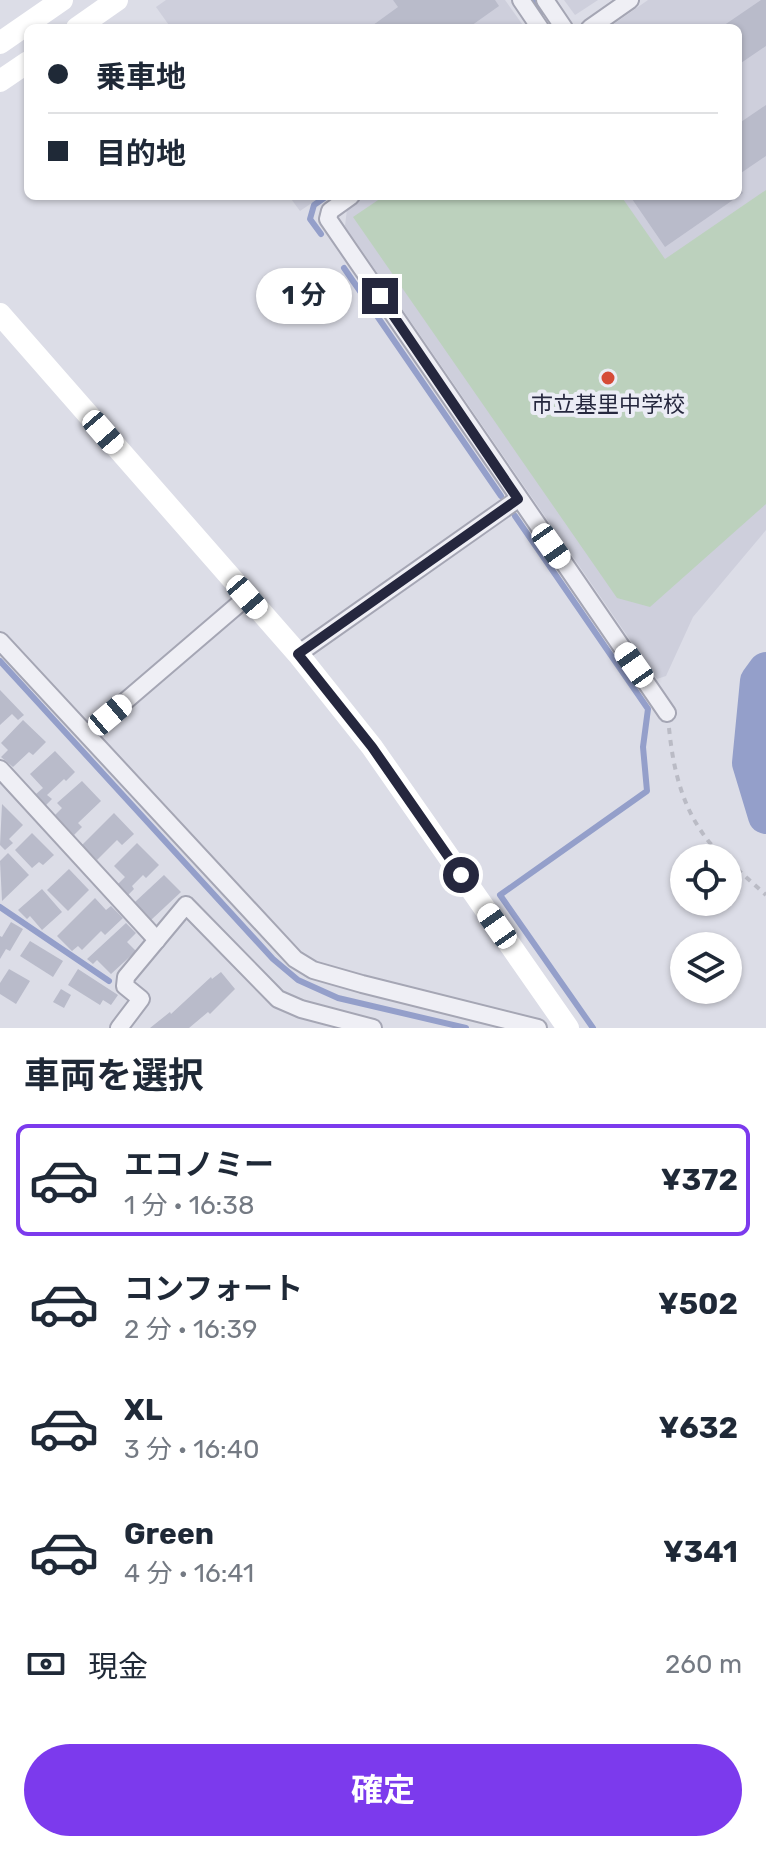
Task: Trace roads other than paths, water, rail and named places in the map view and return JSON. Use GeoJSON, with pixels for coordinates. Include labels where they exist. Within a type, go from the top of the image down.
{"type":"FeatureCollection","features":[{"type":"Feature","properties":{"kind":"street"},"geometry":{"type":"LineString","coordinates":[[27,24],[62,0]]}},
{"type":"Feature","properties":{"kind":"street"},"geometry":{"type":"LineString","coordinates":[[83,24],[117,0]]}},
{"type":"Feature","properties":{"kind":"street"},"geometry":{"type":"LineString","coordinates":[[521,0],[537,24]]}},
{"type":"Feature","properties":{"kind":"street"},"geometry":{"type":"LineString","coordinates":[[545,0],[561,24]]}},
{"type":"Feature","properties":{"kind":"street"},"geometry":{"type":"LineString","coordinates":[[596,24],[630,0]]}},
{"type":"Feature","properties":{"kind":"street"},"geometry":{"type":"LineString","coordinates":[[0,43],[24,26]]}},
{"type":"Feature","properties":{"kind":"street"},"geometry":{"type":"LineString","coordinates":[[0,81],[24,65]]}},
{"type":"Feature","properties":{"kind":"street"},"geometry":{"type":"LineString","coordinates":[[345,200],[330,211],[328,219],[667,713]]}},
{"type":"Feature","properties":{"kind":"street"},"geometry":{"type":"LineString","coordinates":[[0,314],[298,654],[372,747],[568,1028]]}},
{"type":"Feature","properties":{"kind":"street"},"geometry":{"type":"LineString","coordinates":[[298,654],[518,499]]}},
{"type":"Feature","properties":{"kind":"street"},"geometry":{"type":"LineString","coordinates":[[87,734],[247,597]]}},
{"type":"Feature","properties":{"kind":"street"},"geometry":{"type":"LineString","coordinates":[[0,641],[216,870],[273,936],[304,964],[313,970],[362,984],[538,1028]]}},
{"type":"Feature","properties":{"kind":"street"},"geometry":{"type":"LineString","coordinates":[[0,769],[157,940]]}},
{"type":"Feature","properties":{"kind":"street"},"geometry":{"type":"LineString","coordinates":[[119,1028],[141,999],[125,986],[126,977],[186,905],[278,999],[301,1009],[373,1028]]}},
{"type":"Feature","properties":{"kind":"waterway"},"geometry":{"type":"LineString","coordinates":[[534,0],[542,12]]}},
{"type":"Feature","properties":{"kind":"waterway"},"geometry":{"type":"LineString","coordinates":[[321,200],[314,205],[310,219],[321,234]]}},
{"type":"Feature","properties":{"kind":"waterway"},"geometry":{"type":"LineString","coordinates":[[344,268],[501,496]]}},
{"type":"Feature","properties":{"kind":"waterway"},"geometry":{"type":"LineString","coordinates":[[515,516],[648,709],[643,747],[647,791],[500,895],[593,1028]]}},
{"type":"Feature","properties":{"kind":"waterway"},"geometry":{"type":"LineString","coordinates":[[0,661],[273,959],[298,980],[338,998],[466,1028]]}},
{"type":"Feature","properties":{"kind":"waterway"},"geometry":{"type":"LineString","coordinates":[[766,670],[758,681],[750,763],[766,816]]}},
{"type":"Feature","properties":{"kind":"waterway"},"geometry":{"type":"LineString","coordinates":[[0,907],[109,981]]}},
{"type":"Feature","properties":{"kind":"place","name":"市立基里中学校"},"geometry":{"type":"Point","coordinates":[608,378]}}]}
